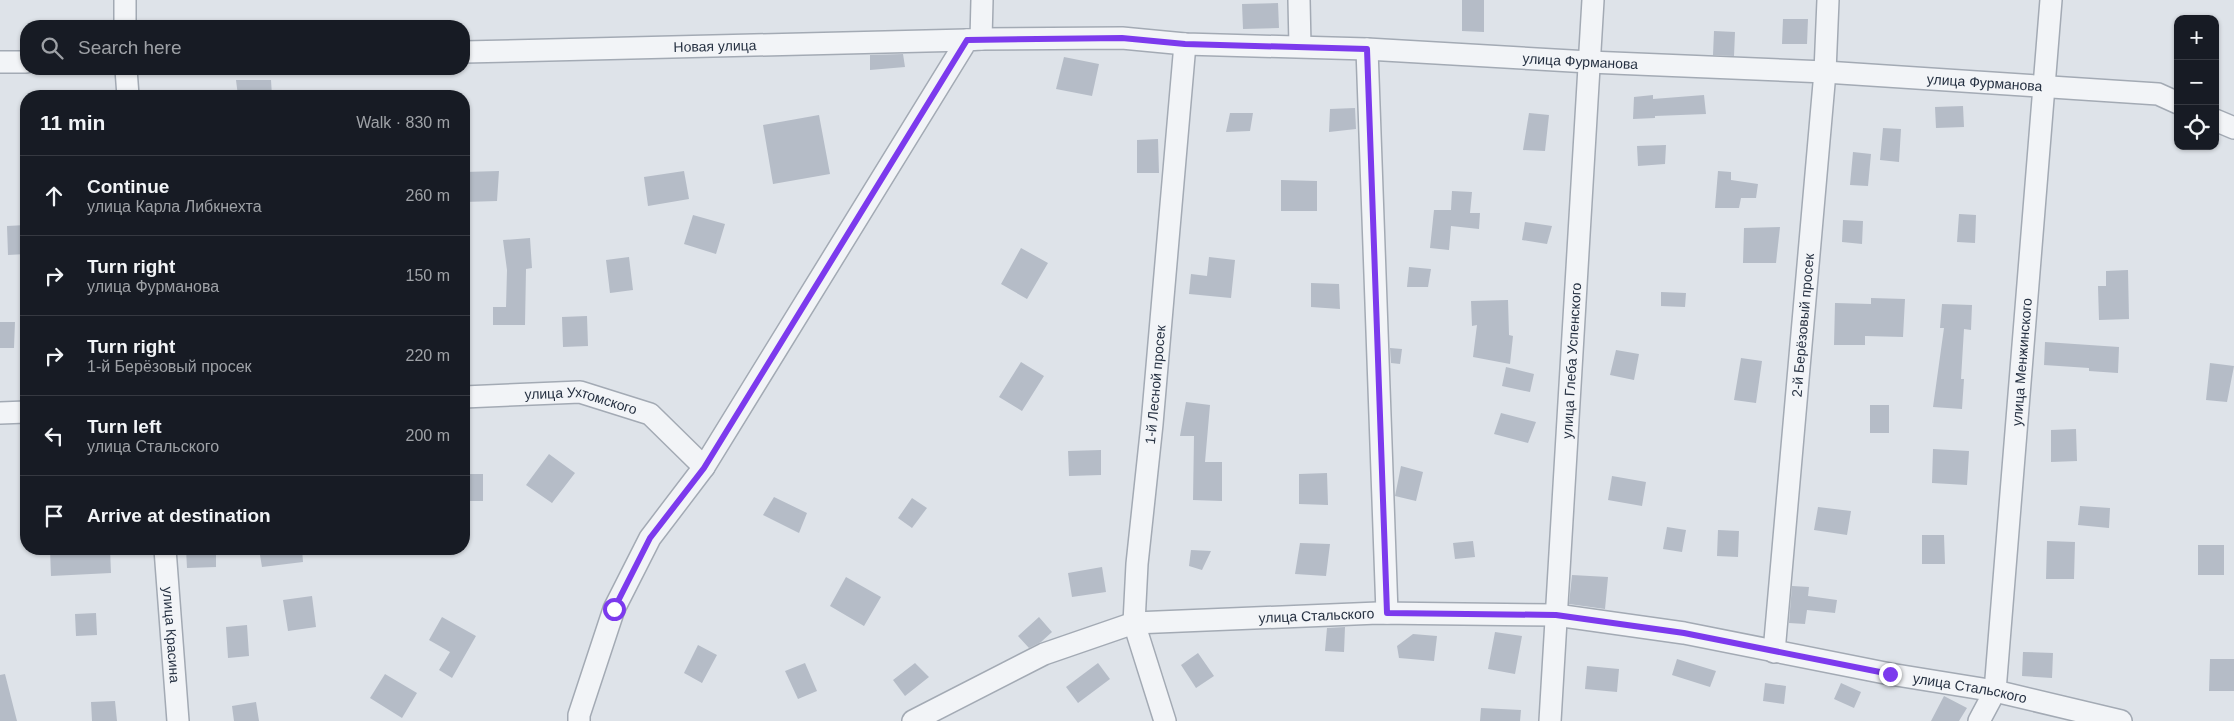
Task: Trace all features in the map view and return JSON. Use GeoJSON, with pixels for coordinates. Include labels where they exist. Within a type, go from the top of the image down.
{"type":"FeatureCollection","features":[{"type":"Feature","properties":{"kind":"street"},"geometry":{"type":"LineString","coordinates":[[125,0],[125,20]]}},
{"type":"Feature","properties":{"kind":"street"},"geometry":{"type":"LineString","coordinates":[[579,721],[579,714],[614,609],[650,538],[704,468],[974,39],[982,0]]}},
{"type":"Feature","properties":{"kind":"street"},"geometry":{"type":"LineString","coordinates":[[1298,0],[1300,46]]}},
{"type":"Feature","properties":{"kind":"street","name":"улица Глеба Успенского"},"geometry":{"type":"LineString","coordinates":[[1550,721],[1593,0]]}},
{"type":"Feature","properties":{"kind":"street","name":"2-й Берёзовый просек"},"geometry":{"type":"LineString","coordinates":[[1774,652],[1825,72],[1828,0]]}},
{"type":"Feature","properties":{"kind":"street","name":"улица Менжинского"},"geometry":{"type":"LineString","coordinates":[[1979,721],[1995,691],[2051,0]]}},
{"type":"Feature","properties":{"kind":"street","name":"улица Фурманова"},"geometry":{"type":"LineString","coordinates":[[974,39],[1122,38],[1185,44],[1300,46],[1589,62],[1825,72],[2158,94],[2174,101]]}},
{"type":"Feature","properties":{"kind":"street","name":"Новая улица"},"geometry":{"type":"LineString","coordinates":[[470,52],[974,39]]}},
{"type":"Feature","properties":{"kind":"street","name":"1-й Лесной просек"},"geometry":{"type":"LineString","coordinates":[[1165,721],[1134,623],[1137,564],[1152,424],[1185,44]]}},
{"type":"Feature","properties":{"kind":"street"},"geometry":{"type":"LineString","coordinates":[[1367,49],[1387,613]]}},
{"type":"Feature","properties":{"kind":"street"},"geometry":{"type":"LineString","coordinates":[[0,62],[20,62]]}},
{"type":"Feature","properties":{"kind":"street"},"geometry":{"type":"LineString","coordinates":[[126,75],[128,90]]}},
{"type":"Feature","properties":{"kind":"street"},"geometry":{"type":"LineString","coordinates":[[2219,122],[2234,128]]}},
{"type":"Feature","properties":{"kind":"street","name":"улица Ухтомского"},"geometry":{"type":"LineString","coordinates":[[470,397],[580,392],[650,414],[704,468]]}},
{"type":"Feature","properties":{"kind":"street"},"geometry":{"type":"LineString","coordinates":[[0,413],[20,412]]}},
{"type":"Feature","properties":{"kind":"street","name":"улица Красина"},"geometry":{"type":"LineString","coordinates":[[165,555],[178,721]]}},
{"type":"Feature","properties":{"kind":"street","name":"улица Стальского"},"geometry":{"type":"LineString","coordinates":[[913,721],[1044,654],[1134,623],[1387,613],[1556,615],[1684,633],[1774,652],[1995,691],[2120,721]]}},
{"type":"Feature","properties":{"kind":"building"},"geometry":{"type":"Polygon","coordinates":[[[1462,0],[1484,0],[1484,32],[1462,31],[1462,0]]]}},
{"type":"Feature","properties":{"kind":"building"},"geometry":{"type":"Polygon","coordinates":[[[1278,3],[1279,28],[1243,29],[1242,4],[1278,3]]]}},
{"type":"Feature","properties":{"kind":"building"},"geometry":{"type":"Polygon","coordinates":[[[1783,19],[1808,19],[1807,44],[1782,44],[1783,19]]]}},
{"type":"Feature","properties":{"kind":"building"},"geometry":{"type":"Polygon","coordinates":[[[1714,31],[1735,32],[1734,56],[1713,55],[1714,31]]]}},
{"type":"Feature","properties":{"kind":"building"},"geometry":{"type":"Polygon","coordinates":[[[903,54],[905,67],[870,70],[870,55],[903,54]]]}},
{"type":"Feature","properties":{"kind":"building"},"geometry":{"type":"Polygon","coordinates":[[[1064,57],[1099,64],[1092,96],[1056,89],[1064,57]]]}},
{"type":"Feature","properties":{"kind":"building"},"geometry":{"type":"Polygon","coordinates":[[[236,80],[271,80],[272,90],[237,90],[236,80]]]}},
{"type":"Feature","properties":{"kind":"building"},"geometry":{"type":"Polygon","coordinates":[[[1653,95],[1653,99],[1704,95],[1706,114],[1633,119],[1634,97],[1653,95]]]}},
{"type":"Feature","properties":{"kind":"building"},"geometry":{"type":"Polygon","coordinates":[[[1963,106],[1964,127],[1936,128],[1935,107],[1963,106]]]}},
{"type":"Feature","properties":{"kind":"building"},"geometry":{"type":"Polygon","coordinates":[[[1355,108],[1356,129],[1329,132],[1330,109],[1355,108]]]}},
{"type":"Feature","properties":{"kind":"building"},"geometry":{"type":"Polygon","coordinates":[[[1230,113],[1253,113],[1250,131],[1226,132],[1230,113]]]}},
{"type":"Feature","properties":{"kind":"building"},"geometry":{"type":"Polygon","coordinates":[[[1529,113],[1549,115],[1545,151],[1523,150],[1529,113]]]}},
{"type":"Feature","properties":{"kind":"building"},"geometry":{"type":"Polygon","coordinates":[[[819,115],[830,174],[773,184],[763,125],[819,115]]]}},
{"type":"Feature","properties":{"kind":"building"},"geometry":{"type":"Polygon","coordinates":[[[1883,128],[1901,129],[1899,162],[1880,160],[1883,128]]]}},
{"type":"Feature","properties":{"kind":"building"},"geometry":{"type":"Polygon","coordinates":[[[1158,139],[1159,173],[1137,173],[1137,140],[1158,139]]]}},
{"type":"Feature","properties":{"kind":"building"},"geometry":{"type":"Polygon","coordinates":[[[1666,145],[1665,164],[1638,166],[1637,146],[1666,145]]]}},
{"type":"Feature","properties":{"kind":"building"},"geometry":{"type":"Polygon","coordinates":[[[1853,152],[1871,154],[1868,186],[1850,185],[1853,152]]]}},
{"type":"Feature","properties":{"kind":"building"},"geometry":{"type":"Polygon","coordinates":[[[499,171],[497,201],[470,202],[470,172],[499,171]]]}},
{"type":"Feature","properties":{"kind":"building"},"geometry":{"type":"Polygon","coordinates":[[[684,171],[689,199],[648,206],[644,177],[684,171]]]}},
{"type":"Feature","properties":{"kind":"building"},"geometry":{"type":"Polygon","coordinates":[[[1718,171],[1731,172],[1731,180],[1758,184],[1756,198],[1741,198],[1739,208],[1715,208],[1718,171]]]}},
{"type":"Feature","properties":{"kind":"building"},"geometry":{"type":"Polygon","coordinates":[[[1281,180],[1317,181],[1317,211],[1281,211],[1281,180]]]}},
{"type":"Feature","properties":{"kind":"building"},"geometry":{"type":"Polygon","coordinates":[[[1452,191],[1472,192],[1470,213],[1480,213],[1479,229],[1451,226],[1449,250],[1430,248],[1434,210],[1451,210],[1452,191]]]}},
{"type":"Feature","properties":{"kind":"building"},"geometry":{"type":"Polygon","coordinates":[[[1959,214],[1976,215],[1975,243],[1957,242],[1959,214]]]}},
{"type":"Feature","properties":{"kind":"building"},"geometry":{"type":"Polygon","coordinates":[[[693,215],[725,224],[716,254],[684,244],[693,215]]]}},
{"type":"Feature","properties":{"kind":"building"},"geometry":{"type":"Polygon","coordinates":[[[1843,220],[1863,221],[1862,244],[1842,242],[1843,220]]]}},
{"type":"Feature","properties":{"kind":"building"},"geometry":{"type":"Polygon","coordinates":[[[1525,222],[1552,226],[1547,244],[1522,240],[1525,222]]]}},
{"type":"Feature","properties":{"kind":"building"},"geometry":{"type":"Polygon","coordinates":[[[20,225],[20,254],[8,255],[7,226],[20,225]]]}},
{"type":"Feature","properties":{"kind":"building"},"geometry":{"type":"Polygon","coordinates":[[[1780,227],[1776,263],[1743,263],[1744,228],[1780,227]]]}},
{"type":"Feature","properties":{"kind":"building"},"geometry":{"type":"Polygon","coordinates":[[[530,238],[532,268],[526,269],[525,325],[493,325],[493,307],[506,307],[507,270],[503,240],[530,238]]]}},
{"type":"Feature","properties":{"kind":"building"},"geometry":{"type":"Polygon","coordinates":[[[1021,248],[1048,263],[1027,299],[1001,284],[1021,248]]]}},
{"type":"Feature","properties":{"kind":"building"},"geometry":{"type":"Polygon","coordinates":[[[629,257],[633,290],[610,293],[606,260],[629,257]]]}},
{"type":"Feature","properties":{"kind":"building"},"geometry":{"type":"Polygon","coordinates":[[[1209,257],[1235,260],[1231,298],[1189,294],[1191,274],[1207,276],[1209,257]]]}},
{"type":"Feature","properties":{"kind":"building"},"geometry":{"type":"Polygon","coordinates":[[[1409,267],[1431,269],[1428,287],[1407,287],[1409,267]]]}},
{"type":"Feature","properties":{"kind":"building"},"geometry":{"type":"Polygon","coordinates":[[[2128,270],[2129,319],[2099,320],[2098,286],[2106,286],[2106,271],[2128,270]]]}},
{"type":"Feature","properties":{"kind":"building"},"geometry":{"type":"Polygon","coordinates":[[[1311,283],[1339,284],[1340,309],[1311,307],[1311,283]]]}},
{"type":"Feature","properties":{"kind":"building"},"geometry":{"type":"Polygon","coordinates":[[[1661,292],[1686,293],[1685,307],[1661,306],[1661,292]]]}},
{"type":"Feature","properties":{"kind":"building"},"geometry":{"type":"Polygon","coordinates":[[[1871,298],[1905,299],[1903,337],[1865,336],[1865,345],[1834,345],[1835,303],[1871,304],[1871,298]]]}},
{"type":"Feature","properties":{"kind":"building"},"geometry":{"type":"Polygon","coordinates":[[[1508,300],[1509,335],[1513,336],[1510,364],[1473,357],[1477,325],[1472,326],[1471,301],[1508,300]]]}},
{"type":"Feature","properties":{"kind":"building"},"geometry":{"type":"Polygon","coordinates":[[[1942,304],[1972,305],[1971,330],[1964,329],[1961,379],[1964,379],[1962,409],[1933,407],[1944,328],[1940,328],[1942,304]]]}},
{"type":"Feature","properties":{"kind":"building"},"geometry":{"type":"Polygon","coordinates":[[[587,316],[588,346],[563,347],[562,317],[587,316]]]}},
{"type":"Feature","properties":{"kind":"building"},"geometry":{"type":"Polygon","coordinates":[[[0,322],[15,322],[14,348],[0,348],[0,322]]]}},
{"type":"Feature","properties":{"kind":"building"},"geometry":{"type":"Polygon","coordinates":[[[2045,342],[2119,347],[2118,373],[2089,371],[2089,368],[2044,365],[2045,342]]]}},
{"type":"Feature","properties":{"kind":"building"},"geometry":{"type":"Polygon","coordinates":[[[1390,348],[1402,349],[1400,364],[1391,363],[1390,348]]]}},
{"type":"Feature","properties":{"kind":"building"},"geometry":{"type":"Polygon","coordinates":[[[1616,350],[1639,354],[1634,380],[1610,375],[1616,350]]]}},
{"type":"Feature","properties":{"kind":"building"},"geometry":{"type":"Polygon","coordinates":[[[1741,358],[1762,361],[1756,403],[1734,400],[1741,358]]]}},
{"type":"Feature","properties":{"kind":"building"},"geometry":{"type":"Polygon","coordinates":[[[1021,362],[1044,376],[1022,411],[999,397],[1021,362]]]}},
{"type":"Feature","properties":{"kind":"building"},"geometry":{"type":"Polygon","coordinates":[[[2210,363],[2234,366],[2227,402],[2206,400],[2210,363]]]}},
{"type":"Feature","properties":{"kind":"building"},"geometry":{"type":"Polygon","coordinates":[[[1506,367],[1534,374],[1530,392],[1502,386],[1506,367]]]}},
{"type":"Feature","properties":{"kind":"building"},"geometry":{"type":"Polygon","coordinates":[[[1186,402],[1210,405],[1205,462],[1222,462],[1222,501],[1193,500],[1194,436],[1180,436],[1186,402]]]}},
{"type":"Feature","properties":{"kind":"building"},"geometry":{"type":"Polygon","coordinates":[[[1870,405],[1889,405],[1889,433],[1870,433],[1870,405]]]}},
{"type":"Feature","properties":{"kind":"building"},"geometry":{"type":"Polygon","coordinates":[[[1501,413],[1536,422],[1528,443],[1494,434],[1501,413]]]}},
{"type":"Feature","properties":{"kind":"building"},"geometry":{"type":"Polygon","coordinates":[[[2076,429],[2077,461],[2051,462],[2051,430],[2076,429]]]}},
{"type":"Feature","properties":{"kind":"building"},"geometry":{"type":"Polygon","coordinates":[[[1933,449],[1969,451],[1967,485],[1932,483],[1933,449]]]}},
{"type":"Feature","properties":{"kind":"building"},"geometry":{"type":"Polygon","coordinates":[[[1101,450],[1101,475],[1069,476],[1068,451],[1101,450]]]}},
{"type":"Feature","properties":{"kind":"building"},"geometry":{"type":"Polygon","coordinates":[[[549,454],[575,473],[552,503],[526,485],[549,454]]]}},
{"type":"Feature","properties":{"kind":"building"},"geometry":{"type":"Polygon","coordinates":[[[1401,466],[1423,472],[1416,501],[1395,496],[1401,466]]]}},
{"type":"Feature","properties":{"kind":"building"},"geometry":{"type":"Polygon","coordinates":[[[1327,473],[1328,505],[1299,504],[1299,474],[1327,473]]]}},
{"type":"Feature","properties":{"kind":"building"},"geometry":{"type":"Polygon","coordinates":[[[470,474],[483,474],[483,501],[470,501],[470,474]]]}},
{"type":"Feature","properties":{"kind":"building"},"geometry":{"type":"Polygon","coordinates":[[[1612,476],[1646,482],[1642,506],[1608,500],[1612,476]]]}},
{"type":"Feature","properties":{"kind":"building"},"geometry":{"type":"Polygon","coordinates":[[[774,497],[807,513],[799,533],[763,515],[774,497]]]}},
{"type":"Feature","properties":{"kind":"building"},"geometry":{"type":"Polygon","coordinates":[[[912,498],[927,508],[912,528],[898,518],[912,498]]]}},
{"type":"Feature","properties":{"kind":"building"},"geometry":{"type":"Polygon","coordinates":[[[2080,506],[2110,508],[2109,528],[2078,525],[2080,506]]]}},
{"type":"Feature","properties":{"kind":"building"},"geometry":{"type":"Polygon","coordinates":[[[1818,507],[1851,511],[1847,535],[1814,530],[1818,507]]]}},
{"type":"Feature","properties":{"kind":"building"},"geometry":{"type":"Polygon","coordinates":[[[1667,527],[1686,530],[1682,552],[1663,549],[1667,527]]]}},
{"type":"Feature","properties":{"kind":"building"},"geometry":{"type":"Polygon","coordinates":[[[1718,530],[1739,531],[1738,557],[1717,556],[1718,530]]]}},
{"type":"Feature","properties":{"kind":"building"},"geometry":{"type":"Polygon","coordinates":[[[1922,535],[1944,535],[1945,564],[1922,564],[1922,535]]]}},
{"type":"Feature","properties":{"kind":"building"},"geometry":{"type":"Polygon","coordinates":[[[1473,541],[1475,557],[1455,559],[1453,543],[1473,541]]]}},
{"type":"Feature","properties":{"kind":"building"},"geometry":{"type":"Polygon","coordinates":[[[2047,541],[2075,542],[2074,579],[2046,579],[2047,541]]]}},
{"type":"Feature","properties":{"kind":"building"},"geometry":{"type":"Polygon","coordinates":[[[1300,543],[1330,544],[1326,576],[1295,574],[1300,543]]]}},
{"type":"Feature","properties":{"kind":"building"},"geometry":{"type":"Polygon","coordinates":[[[2198,545],[2224,545],[2224,575],[2198,575],[2198,545]]]}},
{"type":"Feature","properties":{"kind":"building"},"geometry":{"type":"Polygon","coordinates":[[[1191,550],[1211,551],[1202,570],[1189,566],[1191,550]]]}},
{"type":"Feature","properties":{"kind":"building"},"geometry":{"type":"Polygon","coordinates":[[[50,555],[110,555],[111,573],[51,576],[50,555]]]}},
{"type":"Feature","properties":{"kind":"building"},"geometry":{"type":"Polygon","coordinates":[[[186,555],[216,555],[216,567],[187,568],[186,555]]]}},
{"type":"Feature","properties":{"kind":"building"},"geometry":{"type":"Polygon","coordinates":[[[260,555],[302,555],[303,562],[262,567],[260,555]]]}},
{"type":"Feature","properties":{"kind":"building"},"geometry":{"type":"Polygon","coordinates":[[[1102,567],[1106,592],[1072,597],[1068,573],[1102,567]]]}},
{"type":"Feature","properties":{"kind":"building"},"geometry":{"type":"Polygon","coordinates":[[[1572,575],[1608,577],[1605,609],[1569,604],[1572,575]]]}},
{"type":"Feature","properties":{"kind":"building"},"geometry":{"type":"Polygon","coordinates":[[[846,577],[881,597],[864,626],[830,606],[846,577]]]}},
{"type":"Feature","properties":{"kind":"building"},"geometry":{"type":"Polygon","coordinates":[[[1792,586],[1809,587],[1808,596],[1837,600],[1835,613],[1807,610],[1805,624],[1789,623],[1792,586]]]}},
{"type":"Feature","properties":{"kind":"building"},"geometry":{"type":"Polygon","coordinates":[[[312,596],[316,627],[288,631],[283,600],[312,596]]]}},
{"type":"Feature","properties":{"kind":"building"},"geometry":{"type":"Polygon","coordinates":[[[96,613],[97,635],[76,636],[75,614],[96,613]]]}},
{"type":"Feature","properties":{"kind":"building"},"geometry":{"type":"Polygon","coordinates":[[[442,617],[476,636],[452,678],[439,670],[450,652],[429,640],[442,617]]]}},
{"type":"Feature","properties":{"kind":"building"},"geometry":{"type":"Polygon","coordinates":[[[1039,617],[1052,632],[1041,642],[1029,648],[1018,636],[1039,617]]]}},
{"type":"Feature","properties":{"kind":"building"},"geometry":{"type":"Polygon","coordinates":[[[247,625],[249,656],[228,658],[226,627],[247,625]]]}},
{"type":"Feature","properties":{"kind":"building"},"geometry":{"type":"Polygon","coordinates":[[[1345,627],[1344,652],[1325,651],[1327,628],[1345,627]]]}},
{"type":"Feature","properties":{"kind":"building"},"geometry":{"type":"Polygon","coordinates":[[[1495,632],[1522,636],[1515,674],[1488,669],[1495,632]]]}},
{"type":"Feature","properties":{"kind":"building"},"geometry":{"type":"Polygon","coordinates":[[[1413,634],[1437,636],[1434,661],[1399,658],[1397,646],[1413,634]]]}},
{"type":"Feature","properties":{"kind":"building"},"geometry":{"type":"Polygon","coordinates":[[[698,645],[717,655],[702,683],[684,673],[698,645]]]}},
{"type":"Feature","properties":{"kind":"building"},"geometry":{"type":"Polygon","coordinates":[[[2023,652],[2053,653],[2052,678],[2022,676],[2023,652]]]}},
{"type":"Feature","properties":{"kind":"building"},"geometry":{"type":"Polygon","coordinates":[[[1198,653],[1214,676],[1196,688],[1181,665],[1198,653]]]}},
{"type":"Feature","properties":{"kind":"building"},"geometry":{"type":"Polygon","coordinates":[[[1677,659],[1716,671],[1710,687],[1672,675],[1677,659]]]}},
{"type":"Feature","properties":{"kind":"building"},"geometry":{"type":"Polygon","coordinates":[[[2210,659],[2234,659],[2234,691],[2209,691],[2210,659]]]}},
{"type":"Feature","properties":{"kind":"building"},"geometry":{"type":"Polygon","coordinates":[[[805,663],[817,691],[798,699],[785,671],[805,663]]]}},
{"type":"Feature","properties":{"kind":"building"},"geometry":{"type":"Polygon","coordinates":[[[915,663],[929,677],[905,696],[893,680],[915,663]]]}},
{"type":"Feature","properties":{"kind":"building"},"geometry":{"type":"Polygon","coordinates":[[[1098,663],[1110,679],[1078,703],[1066,687],[1098,663]]]}},
{"type":"Feature","properties":{"kind":"building"},"geometry":{"type":"Polygon","coordinates":[[[1587,666],[1619,669],[1617,692],[1585,689],[1587,666]]]}},
{"type":"Feature","properties":{"kind":"building"},"geometry":{"type":"Polygon","coordinates":[[[5,674],[17,721],[0,721],[0,675],[5,674]]]}},
{"type":"Feature","properties":{"kind":"building"},"geometry":{"type":"Polygon","coordinates":[[[385,674],[417,693],[402,718],[370,698],[385,674]]]}},
{"type":"Feature","properties":{"kind":"building"},"geometry":{"type":"Polygon","coordinates":[[[1765,683],[1786,686],[1784,704],[1763,701],[1765,683]]]}},
{"type":"Feature","properties":{"kind":"building"},"geometry":{"type":"Polygon","coordinates":[[[1841,683],[1861,692],[1854,708],[1834,699],[1841,683]]]}},
{"type":"Feature","properties":{"kind":"building"},"geometry":{"type":"Polygon","coordinates":[[[1944,696],[1967,708],[1959,721],[1931,721],[1944,696]]]}},
{"type":"Feature","properties":{"kind":"building"},"geometry":{"type":"Polygon","coordinates":[[[115,701],[117,721],[92,721],[91,702],[115,701]]]}},
{"type":"Feature","properties":{"kind":"building"},"geometry":{"type":"Polygon","coordinates":[[[256,702],[259,721],[234,721],[232,706],[256,702]]]}},
{"type":"Feature","properties":{"kind":"building"},"geometry":{"type":"Polygon","coordinates":[[[1481,708],[1521,710],[1520,721],[1480,721],[1481,708]]]}},
{"type":"Feature","properties":{"kind":"route"},"geometry":{"type":"LineString","coordinates":[[614,609],[650,538],[704,468],[967,40],[1122,38],[1185,44],[1367,49],[1387,613],[1556,615],[1684,633],[1890,674]]}}]}
